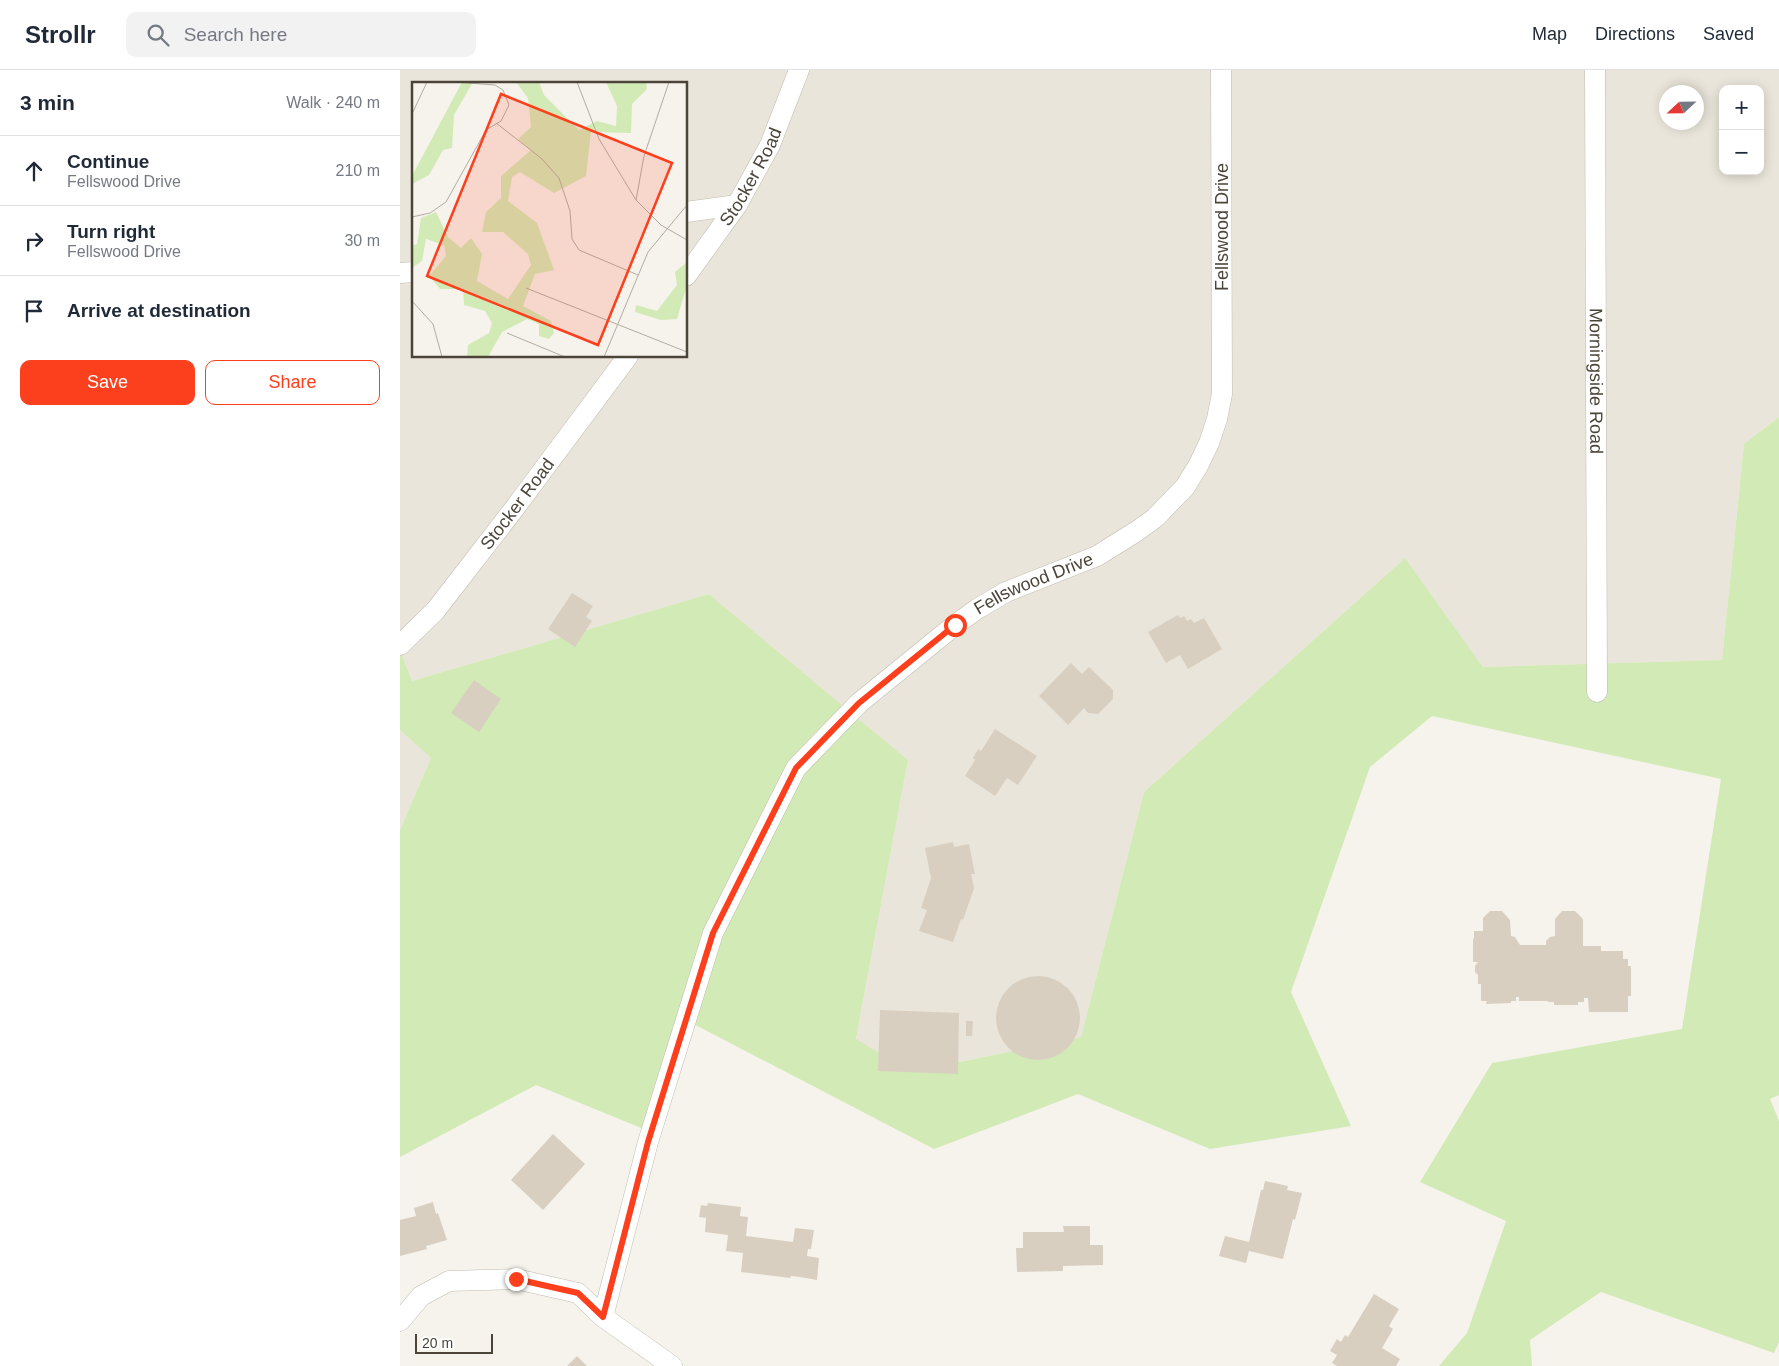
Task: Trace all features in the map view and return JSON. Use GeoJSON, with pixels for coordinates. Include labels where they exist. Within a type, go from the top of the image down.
{"type":"FeatureCollection","features":[{"type":"Feature","properties":{"kind":"street","name":"Stocker Road"},"geometry":{"type":"LineString","coordinates":[[688,273],[737,205],[770,145],[799,70]]}},
{"type":"Feature","properties":{"kind":"street","name":"Fellswood Drive"},"geometry":{"type":"LineString","coordinates":[[603,1317],[648,1142],[713,933],[796,768],[859,703],[977,609],[1006,592],[1097,556],[1155,518],[1185,487],[1210,443],[1222,394],[1221,70]]}},
{"type":"Feature","properties":{"kind":"street","name":"Morningside Road"},"geometry":{"type":"LineString","coordinates":[[1595,70],[1598,692]]}},
{"type":"Feature","properties":{"kind":"street"},"geometry":{"type":"LineString","coordinates":[[688,212],[737,205]]}},
{"type":"Feature","properties":{"kind":"street","name":"Stocker Road"},"geometry":{"type":"LineString","coordinates":[[400,645],[441,603],[626,358]]}},
{"type":"Feature","properties":{"kind":"street"},"geometry":{"type":"LineString","coordinates":[[400,1321],[421,1296],[449,1281],[516,1279],[578,1293],[603,1317],[672,1366]]}},
{"type":"Feature","properties":{"kind":"shaded area"},"geometry":{"type":"Polygon","coordinates":[[[400,70],[1779,70],[1779,417],[1744,444],[1722,660],[1483,667],[1405,558],[1144,792],[1081,1037],[910,1072],[856,1040],[908,760],[709,594],[412,681],[400,650],[400,70]]]}},
{"type":"Feature","properties":{"kind":"shaded area"},"geometry":{"type":"Polygon","coordinates":[[[400,730],[431,758],[400,830],[400,730]]]}},
{"type":"Feature","properties":{"kind":"green space"},"geometry":{"type":"Polygon","coordinates":[[[1779,417],[1779,1095],[1770,1099],[1779,1121],[1779,1342],[1774,1353],[1601,1292],[1530,1340],[1532,1366],[1439,1366],[1467,1333],[1506,1221],[1420,1182],[1492,1063],[1682,1029],[1721,779],[1432,716],[1370,767],[1291,992],[1351,1126],[1210,1149],[1078,1094],[934,1149],[682,1018],[651,1132],[536,1085],[400,1157],[400,830],[431,758],[400,730],[400,650],[412,681],[709,594],[908,760],[856,1039],[911,1072],[1081,1037],[1144,792],[1405,558],[1483,667],[1722,660],[1744,444],[1779,417]]]}},
{"type":"Feature","properties":{"kind":"building"},"geometry":{"type":"Polygon","coordinates":[[[572,593],[593,606],[586,617],[592,621],[575,647],[548,629],[572,593]]]}},
{"type":"Feature","properties":{"kind":"building"},"geometry":{"type":"Polygon","coordinates":[[[1178,615],[1180,618],[1184,616],[1187,621],[1191,619],[1194,623],[1204,618],[1222,649],[1188,669],[1180,655],[1166,663],[1148,632],[1178,615]]]}},
{"type":"Feature","properties":{"kind":"building"},"geometry":{"type":"Polygon","coordinates":[[[1071,663],[1082,674],[1089,667],[1113,690],[1113,699],[1098,714],[1088,713],[1084,708],[1068,725],[1039,696],[1071,663]]]}},
{"type":"Feature","properties":{"kind":"building"},"geometry":{"type":"Polygon","coordinates":[[[474,680],[501,699],[479,732],[451,713],[474,680]]]}},
{"type":"Feature","properties":{"kind":"building"},"geometry":{"type":"Polygon","coordinates":[[[995,729],[1037,756],[1018,785],[1007,778],[995,796],[965,776],[975,760],[973,758],[978,749],[981,751],[995,729]]]}},
{"type":"Feature","properties":{"kind":"building"},"geometry":{"type":"Polygon","coordinates":[[[953,842],[954,847],[969,844],[975,874],[971,874],[974,888],[953,942],[919,931],[927,910],[921,908],[931,878],[925,848],[953,842]]]}},
{"type":"Feature","properties":{"kind":"building"},"geometry":{"type":"Polygon","coordinates":[[[1490,911],[1502,911],[1510,920],[1511,936],[1515,937],[1520,945],[1546,945],[1546,941],[1550,937],[1555,936],[1555,919],[1562,911],[1575,911],[1583,919],[1583,946],[1601,946],[1601,951],[1623,951],[1623,959],[1628,959],[1628,966],[1631,966],[1631,996],[1628,996],[1628,1012],[1589,1012],[1588,998],[1584,998],[1584,1002],[1578,1002],[1578,1005],[1554,1005],[1554,1002],[1548,1001],[1519,1001],[1519,997],[1516,997],[1516,1001],[1511,1001],[1511,1003],[1486,1004],[1487,1001],[1481,1001],[1481,984],[1478,984],[1478,975],[1475,972],[1475,966],[1478,962],[1473,962],[1473,939],[1474,931],[1483,931],[1483,918],[1490,911]]]}},
{"type":"Feature","properties":{"kind":"building"},"geometry":{"type":"Polygon","coordinates":[[[1038,976],[1054,979],[1068,988],[1077,1002],[1080,1018],[1077,1034],[1068,1048],[1054,1057],[1038,1060],[1022,1057],[1008,1048],[999,1034],[996,1018],[999,1002],[1008,988],[1022,979],[1038,976]]]}},
{"type":"Feature","properties":{"kind":"building"},"geometry":{"type":"Polygon","coordinates":[[[880,1010],[959,1013],[958,1074],[878,1071],[880,1010]]]}},
{"type":"Feature","properties":{"kind":"building"},"geometry":{"type":"Polygon","coordinates":[[[966,1021],[973,1021],[972,1036],[966,1036],[966,1021]]]}},
{"type":"Feature","properties":{"kind":"building"},"geometry":{"type":"Polygon","coordinates":[[[553,1134],[585,1164],[543,1210],[511,1180],[553,1134]]]}},
{"type":"Feature","properties":{"kind":"building"},"geometry":{"type":"Polygon","coordinates":[[[1265,1181],[1288,1186],[1287,1190],[1302,1193],[1283,1259],[1249,1251],[1246,1263],[1219,1256],[1225,1236],[1249,1242],[1261,1190],[1263,1190],[1265,1181]]]}},
{"type":"Feature","properties":{"kind":"building"},"geometry":{"type":"Polygon","coordinates":[[[433,1202],[447,1240],[426,1246],[427,1249],[400,1256],[400,1220],[416,1216],[414,1208],[433,1202]]]}},
{"type":"Feature","properties":{"kind":"building"},"geometry":{"type":"Polygon","coordinates":[[[708,1203],[741,1207],[740,1216],[748,1217],[746,1236],[793,1242],[795,1228],[814,1230],[811,1249],[808,1249],[807,1256],[819,1258],[817,1280],[741,1272],[743,1253],[726,1251],[728,1235],[705,1232],[706,1218],[699,1217],[701,1205],[707,1206],[708,1203]]]}},
{"type":"Feature","properties":{"kind":"building"},"geometry":{"type":"Polygon","coordinates":[[[1063,1226],[1090,1226],[1090,1245],[1103,1245],[1103,1265],[1063,1266],[1063,1271],[1017,1272],[1016,1248],[1023,1248],[1023,1232],[1064,1232],[1063,1226]]]}},
{"type":"Feature","properties":{"kind":"building"},"geometry":{"type":"Polygon","coordinates":[[[1374,1294],[1399,1309],[1389,1326],[1393,1329],[1382,1348],[1400,1359],[1396,1366],[1337,1366],[1332,1363],[1337,1355],[1330,1351],[1337,1339],[1341,1342],[1345,1335],[1348,1337],[1374,1294]]]}},
{"type":"Feature","properties":{"kind":"building"},"geometry":{"type":"Polygon","coordinates":[[[577,1356],[587,1366],[567,1366],[577,1356]]]}},
{"type":"Feature","properties":{"kind":"route"},"geometry":{"type":"LineString","coordinates":[[516,1279],[578,1293],[603,1317],[648,1142],[713,933],[796,768],[859,703],[955,625]]}}]}
